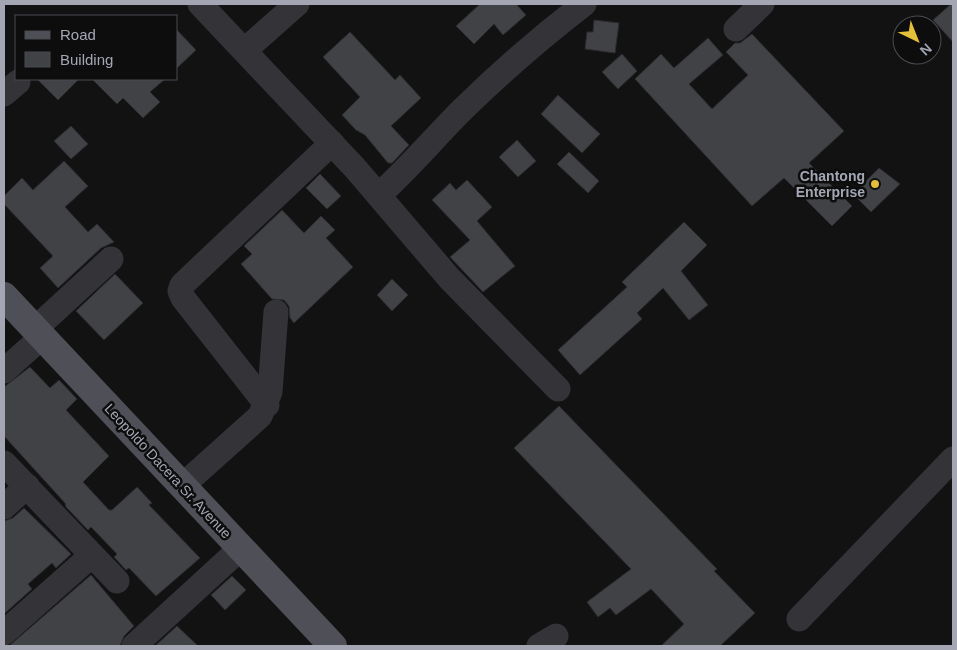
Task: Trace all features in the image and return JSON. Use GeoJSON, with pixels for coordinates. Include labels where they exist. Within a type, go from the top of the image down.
{"type":"FeatureCollection","features":[{"type":"Feature","properties":{"kind":"main road","name":"Leopoldo Dacera Sr. Avenue"},"geometry":{"type":"LineString","coordinates":[[4,296],[333,646]]}},
{"type":"Feature","properties":{"kind":"street"},"geometry":{"type":"LineString","coordinates":[[200,4],[379,194],[449,278],[558,389]]}},
{"type":"Feature","properties":{"kind":"street"},"geometry":{"type":"LineString","coordinates":[[245,50],[297,4]]}},
{"type":"Feature","properties":{"kind":"street"},"geometry":{"type":"LineString","coordinates":[[379,194],[406,170],[462,110],[530,46],[584,4]]}},
{"type":"Feature","properties":{"kind":"street"},"geometry":{"type":"LineString","coordinates":[[736,29],[762,4]]}},
{"type":"Feature","properties":{"kind":"street"},"geometry":{"type":"LineString","coordinates":[[267,405],[183,298],[180,291],[182,285],[225,242],[332,143]]}},
{"type":"Feature","properties":{"kind":"street"},"geometry":{"type":"LineString","coordinates":[[4,372],[111,259]]}},
{"type":"Feature","properties":{"kind":"street"},"geometry":{"type":"LineString","coordinates":[[182,486],[260,416],[267,405],[270,392],[276,312]]}},
{"type":"Feature","properties":{"kind":"street"},"geometry":{"type":"LineString","coordinates":[[799,619],[953,459]]}},
{"type":"Feature","properties":{"kind":"street"},"geometry":{"type":"LineString","coordinates":[[4,463],[117,581]]}},
{"type":"Feature","properties":{"kind":"street"},"geometry":{"type":"LineString","coordinates":[[4,507],[27,486]]}},
{"type":"Feature","properties":{"kind":"street"},"geometry":{"type":"LineString","coordinates":[[134,646],[241,548]]}},
{"type":"Feature","properties":{"kind":"street"},"geometry":{"type":"LineString","coordinates":[[4,633],[92,555]]}},
{"type":"Feature","properties":{"kind":"building"},"geometry":{"type":"Polygon","coordinates":[[[480,4],[516,4],[526,15],[503,35],[494,24],[474,44],[456,26],[480,4]]]}},
{"type":"Feature","properties":{"kind":"building"},"geometry":{"type":"Polygon","coordinates":[[[953,4],[953,42],[942,30],[942,15],[939,15],[953,4]]]}},
{"type":"Feature","properties":{"kind":"building"},"geometry":{"type":"Polygon","coordinates":[[[594,20],[619,23],[615,53],[585,49],[587,32],[593,32],[594,20]]]}},
{"type":"Feature","properties":{"kind":"building"},"geometry":{"type":"Polygon","coordinates":[[[178,31],[196,50],[178,67],[178,31]]]}},
{"type":"Feature","properties":{"kind":"building"},"geometry":{"type":"Polygon","coordinates":[[[350,32],[395,80],[400,75],[421,98],[391,126],[409,145],[392,163],[388,163],[365,135],[356,130],[342,115],[360,97],[323,57],[350,32]]]}},
{"type":"Feature","properties":{"kind":"building"},"geometry":{"type":"Polygon","coordinates":[[[752,34],[844,131],[809,163],[852,206],[832,226],[784,178],[752,206],[635,79],[661,54],[674,68],[708,38],[723,55],[689,84],[712,109],[748,75],[726,52],[735,43],[740,43],[752,34]]]}},
{"type":"Feature","properties":{"kind":"building"},"geometry":{"type":"Polygon","coordinates":[[[622,54],[637,71],[618,89],[602,72],[622,54]]]}},
{"type":"Feature","properties":{"kind":"building"},"geometry":{"type":"Polygon","coordinates":[[[38,80],[78,80],[58,100],[38,80]]]}},
{"type":"Feature","properties":{"kind":"building"},"geometry":{"type":"Polygon","coordinates":[[[93,80],[164,80],[150,92],[160,102],[143,118],[123,98],[117,104],[93,80]]]}},
{"type":"Feature","properties":{"kind":"building"},"geometry":{"type":"Polygon","coordinates":[[[558,95],[600,134],[582,153],[541,114],[558,95]]]}},
{"type":"Feature","properties":{"kind":"building"},"geometry":{"type":"Polygon","coordinates":[[[71,126],[88,144],[71,159],[54,141],[71,126]]]}},
{"type":"Feature","properties":{"kind":"building"},"geometry":{"type":"Polygon","coordinates":[[[517,140],[536,161],[518,177],[499,157],[517,140]]]}},
{"type":"Feature","properties":{"kind":"building"},"geometry":{"type":"Polygon","coordinates":[[[569,152],[599,181],[588,193],[557,164],[569,152]]]}},
{"type":"Feature","properties":{"kind":"building"},"geometry":{"type":"Polygon","coordinates":[[[64,161],[88,186],[65,207],[88,232],[97,224],[114,242],[101,248],[58,288],[40,268],[53,256],[4,204],[4,196],[22,178],[33,190],[64,161]]]}},
{"type":"Feature","properties":{"kind":"building"},"geometry":{"type":"Polygon","coordinates":[[[879,168],[900,184],[871,212],[853,194],[879,168]]]}},
{"type":"Feature","properties":{"kind":"building"},"geometry":{"type":"Polygon","coordinates":[[[320,174],[341,196],[327,209],[306,188],[320,174]]]}},
{"type":"Feature","properties":{"kind":"building"},"geometry":{"type":"Polygon","coordinates":[[[467,180],[492,207],[477,221],[515,266],[483,292],[450,257],[470,240],[432,200],[450,183],[456,190],[467,180]]]}},
{"type":"Feature","properties":{"kind":"building"},"geometry":{"type":"Polygon","coordinates":[[[282,210],[304,233],[321,216],[335,230],[326,238],[353,267],[294,323],[290,318],[289,306],[284,300],[272,299],[241,264],[252,254],[244,246],[282,210]]]}},
{"type":"Feature","properties":{"kind":"building"},"geometry":{"type":"Polygon","coordinates":[[[684,222],[707,245],[681,271],[708,305],[689,320],[663,288],[637,313],[642,319],[580,375],[558,350],[627,287],[622,282],[684,222]]]}},
{"type":"Feature","properties":{"kind":"building"},"geometry":{"type":"Polygon","coordinates":[[[115,274],[143,303],[104,340],[76,311],[115,274]]]}},
{"type":"Feature","properties":{"kind":"building"},"geometry":{"type":"Polygon","coordinates":[[[392,279],[408,295],[392,311],[377,295],[392,279]]]}},
{"type":"Feature","properties":{"kind":"building"},"geometry":{"type":"Polygon","coordinates":[[[30,367],[50,388],[59,380],[77,399],[66,410],[109,456],[83,482],[109,510],[112,510],[137,487],[152,503],[149,505],[200,558],[156,596],[129,568],[126,570],[114,557],[117,554],[91,527],[88,530],[66,507],[65,503],[4,436],[4,387],[30,367]]]}},
{"type":"Feature","properties":{"kind":"building"},"geometry":{"type":"Polygon","coordinates":[[[559,406],[717,569],[714,571],[755,613],[720,646],[661,646],[684,624],[651,589],[616,615],[610,608],[598,617],[587,602],[631,569],[514,448],[559,406]]]}},
{"type":"Feature","properties":{"kind":"building"},"geometry":{"type":"Polygon","coordinates":[[[24,508],[71,554],[56,568],[52,563],[28,584],[32,589],[4,614],[4,521],[13,518],[24,508]]]}},
{"type":"Feature","properties":{"kind":"building"},"geometry":{"type":"Polygon","coordinates":[[[91,575],[134,626],[124,636],[120,646],[9,646],[91,575]]]}},
{"type":"Feature","properties":{"kind":"building"},"geometry":{"type":"Polygon","coordinates":[[[232,576],[246,590],[225,610],[211,595],[232,576]]]}},
{"type":"Feature","properties":{"kind":"building"},"geometry":{"type":"Polygon","coordinates":[[[177,626],[198,646],[155,646],[177,626]]]}},
{"type":"Feature","properties":{"kind":"place","name":"Chantong Enterprise"},"geometry":{"type":"Point","coordinates":[875,184]}}]}
